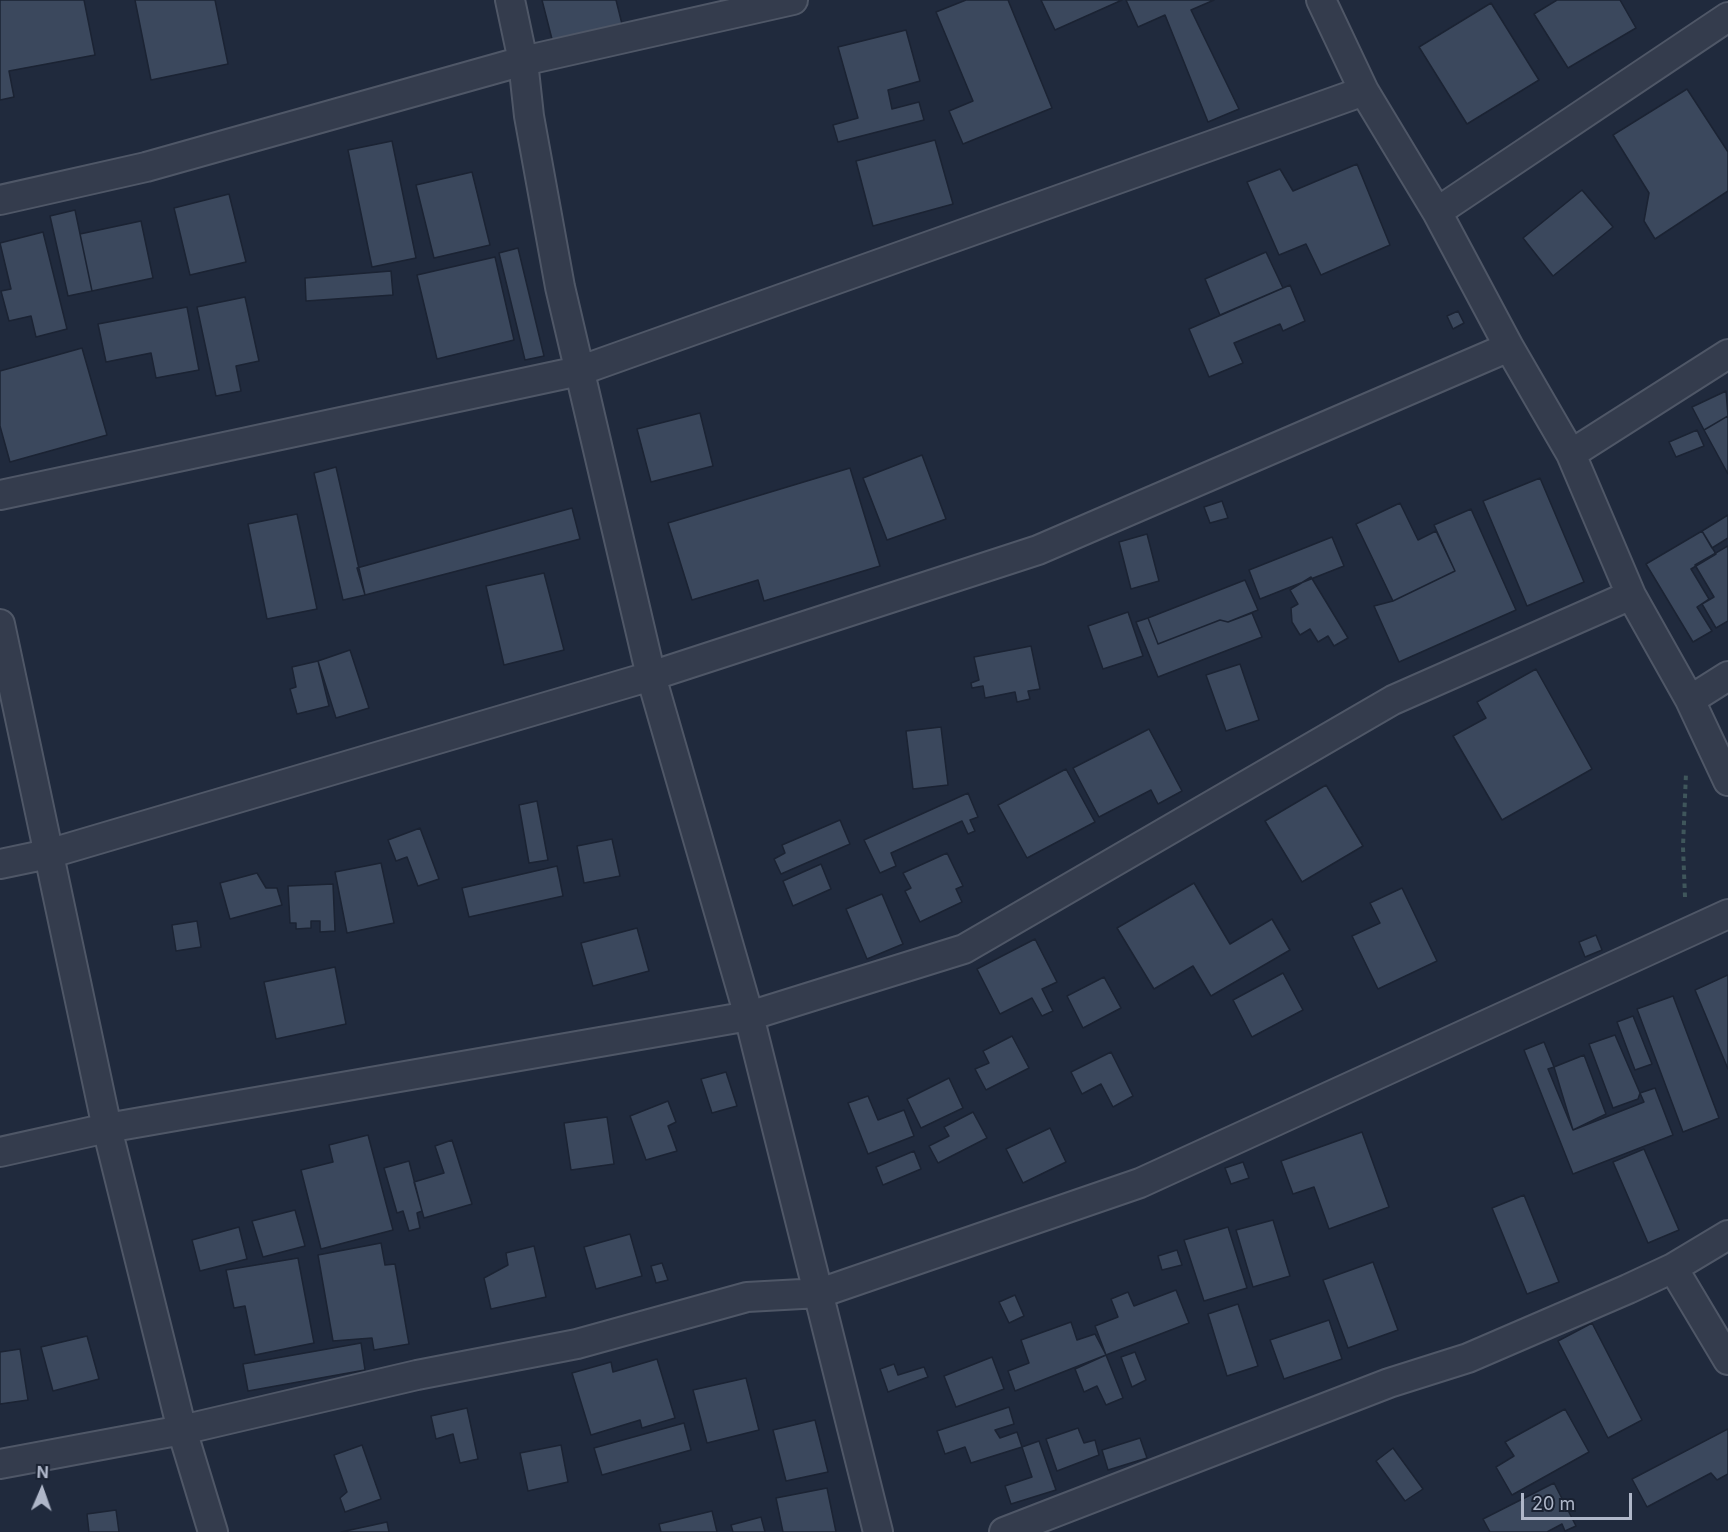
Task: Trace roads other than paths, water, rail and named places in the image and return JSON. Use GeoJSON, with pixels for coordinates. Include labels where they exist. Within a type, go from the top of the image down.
{"type":"FeatureCollection","features":[{"type":"Feature","properties":{"kind":"street"},"geometry":{"type":"LineString","coordinates":[[510,0],[523,61],[529,116],[560,286],[651,676],[749,1016],[878,1532]]}},
{"type":"Feature","properties":{"kind":"street"},"geometry":{"type":"LineString","coordinates":[[0,200],[146,166],[523,61],[792,0]]}},
{"type":"Feature","properties":{"kind":"street"},"geometry":{"type":"LineString","coordinates":[[1321,0],[1364,91],[1437,212],[1509,346],[1571,454],[1631,595],[1690,700],[1728,781]]}},
{"type":"Feature","properties":{"kind":"street"},"geometry":{"type":"LineString","coordinates":[[1437,212],[1728,17]]}},
{"type":"Feature","properties":{"kind":"street"},"geometry":{"type":"LineString","coordinates":[[0,495],[579,371],[1364,91]]}},
{"type":"Feature","properties":{"kind":"street"},"geometry":{"type":"LineString","coordinates":[[0,864],[48,854],[651,676],[1038,550],[1509,346]]}},
{"type":"Feature","properties":{"kind":"street"},"geometry":{"type":"LineString","coordinates":[[1571,454],[1728,354]]}},
{"type":"Feature","properties":{"kind":"street"},"geometry":{"type":"LineString","coordinates":[[0,1152],[107,1128],[749,1016],[964,949],[1393,700],[1631,595]]}},
{"type":"Feature","properties":{"kind":"street"},"geometry":{"type":"LineString","coordinates":[[0,624],[107,1128],[182,1430],[213,1532]]}},
{"type":"Feature","properties":{"kind":"street"},"geometry":{"type":"LineString","coordinates":[[1690,700],[1728,676]]}},
{"type":"Feature","properties":{"kind":"street"},"geometry":{"type":"LineString","coordinates":[[0,1464],[182,1430],[417,1375],[578,1344],[747,1297],[820,1293],[1140,1183],[1728,914]]}},
{"type":"Feature","properties":{"kind":"street"},"geometry":{"type":"LineString","coordinates":[[1004,1532],[1389,1383],[1468,1358],[1673,1268],[1728,1235]]}},
{"type":"Feature","properties":{"kind":"street"},"geometry":{"type":"LineString","coordinates":[[1673,1268],[1728,1360]]}}]}
